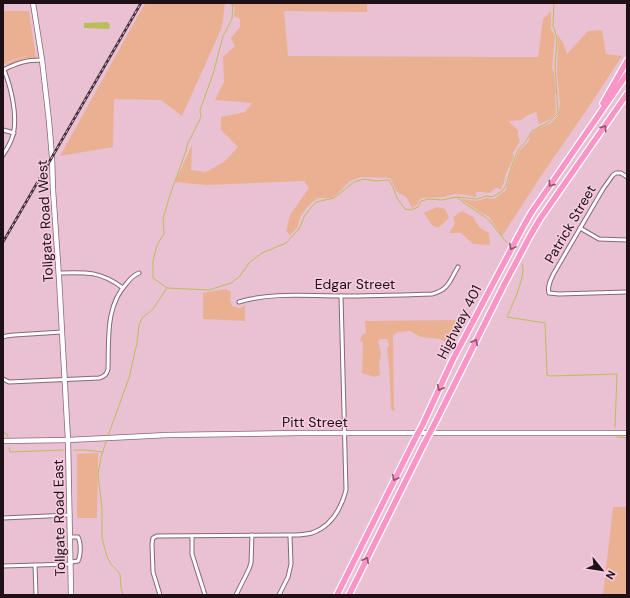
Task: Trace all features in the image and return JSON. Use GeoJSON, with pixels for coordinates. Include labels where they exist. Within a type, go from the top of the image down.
{"type":"FeatureCollection","features":[{"type":"Feature","properties":{"kind":"highway"},"geometry":{"type":"LineString","coordinates":[[586,133],[590,123],[627,61]]}},
{"type":"Feature","properties":{"kind":"highway","name":"Highway 401"},"geometry":{"type":"LineString","coordinates":[[337,595],[423,424],[452,361],[522,229],[531,213],[627,74]]}},
{"type":"Feature","properties":{"kind":"highway","name":"Highway 401"},"geometry":{"type":"LineString","coordinates":[[349,595],[530,236],[540,219],[627,94]]}},
{"type":"Feature","properties":{"kind":"street","name":"Tollgate Road West"},"geometry":{"type":"LineString","coordinates":[[34,3],[42,60],[52,157],[68,440]]}},
{"type":"Feature","properties":{"kind":"street"},"geometry":{"type":"LineString","coordinates":[[3,155],[14,133],[15,125],[13,98],[4,70],[23,61],[42,60]]}},
{"type":"Feature","properties":{"kind":"street"},"geometry":{"type":"LineString","coordinates":[[3,130],[14,133]]}},
{"type":"Feature","properties":{"kind":"street","name":"Patrick Street"},"geometry":{"type":"LineString","coordinates":[[627,177],[621,173],[616,173],[603,189],[554,273],[548,289],[550,292],[559,294],[627,292]]}},
{"type":"Feature","properties":{"kind":"street"},"geometry":{"type":"LineString","coordinates":[[580,228],[599,239],[627,240]]}},
{"type":"Feature","properties":{"kind":"street","name":"Edgar Street"},"geometry":{"type":"LineString","coordinates":[[239,302],[248,299],[279,295],[342,296],[432,294],[444,290],[458,267]]}},
{"type":"Feature","properties":{"kind":"street"},"geometry":{"type":"LineString","coordinates":[[59,273],[94,273],[107,278],[123,288]]}},
{"type":"Feature","properties":{"kind":"street"},"geometry":{"type":"LineString","coordinates":[[3,379],[9,382],[104,377],[108,369],[110,319],[116,299],[135,274],[139,273]]}},
{"type":"Feature","properties":{"kind":"street"},"geometry":{"type":"LineString","coordinates":[[160,595],[153,572],[152,544],[153,538],[157,536],[290,536],[311,533],[319,530],[326,526],[338,513],[346,490],[342,296]]}},
{"type":"Feature","properties":{"kind":"street"},"geometry":{"type":"LineString","coordinates":[[3,337],[62,332]]}},
{"type":"Feature","properties":{"kind":"street","name":"Pitt Street"},"geometry":{"type":"LineString","coordinates":[[3,441],[68,440],[168,435],[346,433],[627,433]]}},
{"type":"Feature","properties":{"kind":"street","name":"Tollgate Road East"},"geometry":{"type":"LineString","coordinates":[[68,440],[71,595]]}},
{"type":"Feature","properties":{"kind":"street"},"geometry":{"type":"LineString","coordinates":[[3,518],[70,515]]}},
{"type":"Feature","properties":{"kind":"street"},"geometry":{"type":"LineString","coordinates":[[236,595],[251,563],[252,535]]}},
{"type":"Feature","properties":{"kind":"street"},"geometry":{"type":"LineString","coordinates":[[192,536],[193,558],[205,595]]}},
{"type":"Feature","properties":{"kind":"street"},"geometry":{"type":"LineString","coordinates":[[279,595],[288,577],[291,564],[292,556],[290,536]]}},
{"type":"Feature","properties":{"kind":"street"},"geometry":{"type":"LineString","coordinates":[[3,566],[71,563],[78,561],[80,558],[80,541],[78,537],[70,537]]}},
{"type":"Feature","properties":{"kind":"street"},"geometry":{"type":"LineString","coordinates":[[35,565],[36,595]]}},
{"type":"Feature","properties":{"kind":"shaded area"},"geometry":{"type":"Polygon","coordinates":[[[145,3],[225,3],[222,27],[182,116],[161,100],[114,99],[113,147],[60,156],[145,3]]]}},
{"type":"Feature","properties":{"kind":"shaded area"},"geometry":{"type":"Polygon","coordinates":[[[230,3],[367,3],[367,12],[284,11],[288,56],[538,57],[543,19],[551,11],[551,29],[555,36],[552,68],[556,92],[555,115],[549,120],[539,124],[536,112],[521,120],[509,122],[518,130],[518,137],[520,141],[513,153],[514,157],[506,173],[501,189],[496,188],[489,193],[476,192],[476,197],[455,194],[443,197],[423,198],[419,200],[417,205],[412,208],[406,197],[397,192],[390,178],[361,177],[350,181],[333,198],[317,198],[307,207],[300,217],[297,228],[290,235],[286,231],[290,215],[309,188],[304,181],[206,185],[175,182],[192,145],[191,170],[206,172],[224,162],[238,147],[221,130],[221,117],[245,112],[252,103],[215,100],[224,82],[223,57],[235,46],[231,38],[240,27],[240,19],[234,16],[235,7],[230,5],[230,3]]]}},
{"type":"Feature","properties":{"kind":"shaded area"},"geometry":{"type":"Polygon","coordinates":[[[3,11],[29,11],[36,58],[20,60],[7,66],[6,64],[19,58],[29,56],[22,57],[12,60],[3,65],[3,11]]]}},
{"type":"Feature","properties":{"kind":"shaded area"},"geometry":{"type":"Polygon","coordinates":[[[108,22],[110,25],[109,29],[84,28],[84,23],[108,22]]]}},
{"type":"Feature","properties":{"kind":"shaded area"},"geometry":{"type":"Polygon","coordinates":[[[602,30],[606,54],[622,56],[502,236],[489,217],[460,199],[477,201],[487,198],[494,199],[506,190],[511,170],[519,151],[529,141],[530,135],[535,130],[551,123],[558,115],[560,104],[557,73],[558,35],[567,54],[588,31],[602,30]]]}},
{"type":"Feature","properties":{"kind":"shaded area"},"geometry":{"type":"Polygon","coordinates":[[[437,207],[445,209],[449,218],[438,228],[432,225],[424,213],[437,207]]]}},
{"type":"Feature","properties":{"kind":"shaded area"},"geometry":{"type":"Polygon","coordinates":[[[462,211],[473,217],[480,228],[489,233],[490,245],[473,244],[461,233],[449,233],[455,224],[453,217],[462,211]]]}},
{"type":"Feature","properties":{"kind":"shaded area"},"geometry":{"type":"Polygon","coordinates":[[[225,289],[231,292],[230,300],[232,306],[240,308],[245,305],[245,321],[203,319],[203,293],[225,289]]]}},
{"type":"Feature","properties":{"kind":"shaded area"},"geometry":{"type":"Polygon","coordinates":[[[458,320],[445,342],[440,339],[421,337],[410,331],[399,332],[393,335],[395,409],[393,411],[391,409],[387,348],[389,345],[387,339],[381,339],[378,341],[381,354],[379,364],[380,375],[374,377],[362,373],[363,342],[360,340],[362,335],[366,333],[365,321],[458,320]]]}},
{"type":"Feature","properties":{"kind":"shaded area"},"geometry":{"type":"Polygon","coordinates":[[[98,453],[97,518],[77,518],[77,454],[98,453]]]}},
{"type":"Feature","properties":{"kind":"shaded area"},"geometry":{"type":"Polygon","coordinates":[[[613,507],[627,507],[627,595],[603,595],[613,507]]]}},
{"type":"Feature","properties":{"kind":"waterway"},"geometry":{"type":"LineString","coordinates":[[233,3],[232,19],[223,36],[213,74],[200,110],[201,117],[187,145],[170,195],[163,219],[164,234],[157,245],[153,261],[153,278],[167,288],[209,290],[231,283],[239,277],[250,262],[262,253],[286,243],[299,229],[305,215],[316,202],[334,198],[354,182],[364,179],[375,181],[389,180],[397,198],[405,209],[411,210],[418,207],[421,201],[429,199],[442,200],[456,197],[477,199],[486,196],[493,197],[502,191],[506,186],[518,150],[532,131],[549,122],[558,113],[555,67],[557,37],[553,26],[554,3]]}},
{"type":"Feature","properties":{"kind":"waterway"},"geometry":{"type":"LineString","coordinates":[[457,197],[488,219],[507,243]]}},
{"type":"Feature","properties":{"kind":"waterway"},"geometry":{"type":"LineString","coordinates":[[522,264],[523,269],[521,282],[507,317],[545,323],[547,375],[617,374],[615,427]]}},
{"type":"Feature","properties":{"kind":"waterway"},"geometry":{"type":"LineString","coordinates":[[108,436],[129,378],[137,343],[139,325],[142,318],[153,309],[167,288]]}},
{"type":"Feature","properties":{"kind":"waterway"},"geometry":{"type":"LineString","coordinates":[[3,432],[7,434],[8,437]]}},
{"type":"Feature","properties":{"kind":"waterway"},"geometry":{"type":"LineString","coordinates":[[617,437],[627,438]]}},
{"type":"Feature","properties":{"kind":"waterway"},"geometry":{"type":"LineString","coordinates":[[107,439],[101,457],[98,474],[102,509],[102,538],[107,557],[120,574],[123,595]]}},
{"type":"Feature","properties":{"kind":"waterway"},"geometry":{"type":"LineString","coordinates":[[9,448],[10,452],[63,450]]}},
{"type":"Feature","properties":{"kind":"waterway"},"geometry":{"type":"LineString","coordinates":[[74,450],[103,452]]}},
{"type":"Feature","properties":{"kind":"railway"},"geometry":{"type":"LineString","coordinates":[[3,242],[141,3]]}}]}
